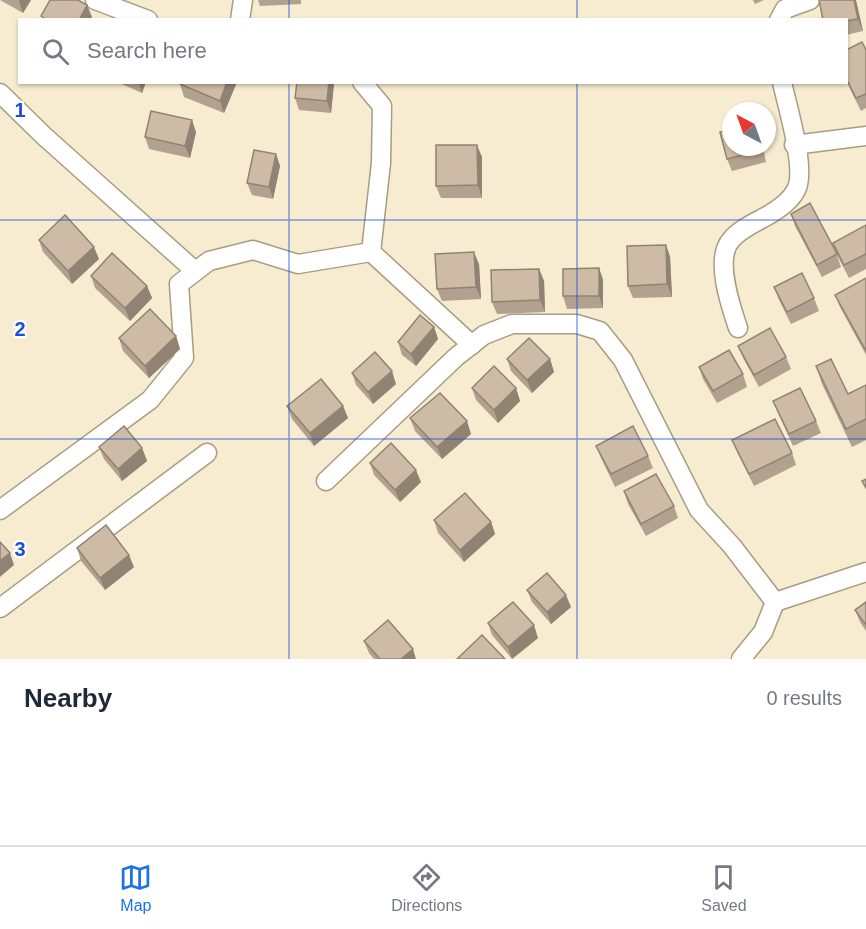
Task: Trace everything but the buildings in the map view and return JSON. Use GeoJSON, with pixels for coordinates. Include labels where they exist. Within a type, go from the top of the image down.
{"type":"FeatureCollection","features":[{"type":"Feature","properties":{"kind":"street"},"geometry":{"type":"LineString","coordinates":[[95,0],[143,18]]}},
{"type":"Feature","properties":{"kind":"street"},"geometry":{"type":"LineString","coordinates":[[240,18],[243,0]]}},
{"type":"Feature","properties":{"kind":"street"},"geometry":{"type":"LineString","coordinates":[[780,18],[785,9],[810,0]]}},
{"type":"Feature","properties":{"kind":"street"},"geometry":{"type":"LineString","coordinates":[[364,84],[382,106],[381,163],[371,252]]}},
{"type":"Feature","properties":{"kind":"street"},"geometry":{"type":"LineString","coordinates":[[738,328],[727,293],[725,259],[730,241],[779,209],[796,190],[800,172],[782,84]]}},
{"type":"Feature","properties":{"kind":"street"},"geometry":{"type":"LineString","coordinates":[[0,93],[44,136],[195,271]]}},
{"type":"Feature","properties":{"kind":"street"},"geometry":{"type":"LineString","coordinates":[[794,145],[866,136]]}},
{"type":"Feature","properties":{"kind":"street"},"geometry":{"type":"LineString","coordinates":[[0,510],[150,400],[184,358],[179,284],[209,261],[253,250],[298,264],[371,252]]}},
{"type":"Feature","properties":{"kind":"street"},"geometry":{"type":"LineString","coordinates":[[371,252],[472,345]]}},
{"type":"Feature","properties":{"kind":"street"},"geometry":{"type":"LineString","coordinates":[[326,481],[484,335],[512,324],[577,324],[600,331],[623,360],[699,510],[732,546],[775,602]]}},
{"type":"Feature","properties":{"kind":"street"},"geometry":{"type":"LineString","coordinates":[[0,608],[207,453]]}},
{"type":"Feature","properties":{"kind":"street"},"geometry":{"type":"LineString","coordinates":[[741,659],[763,632],[775,602],[866,572]]}}]}
